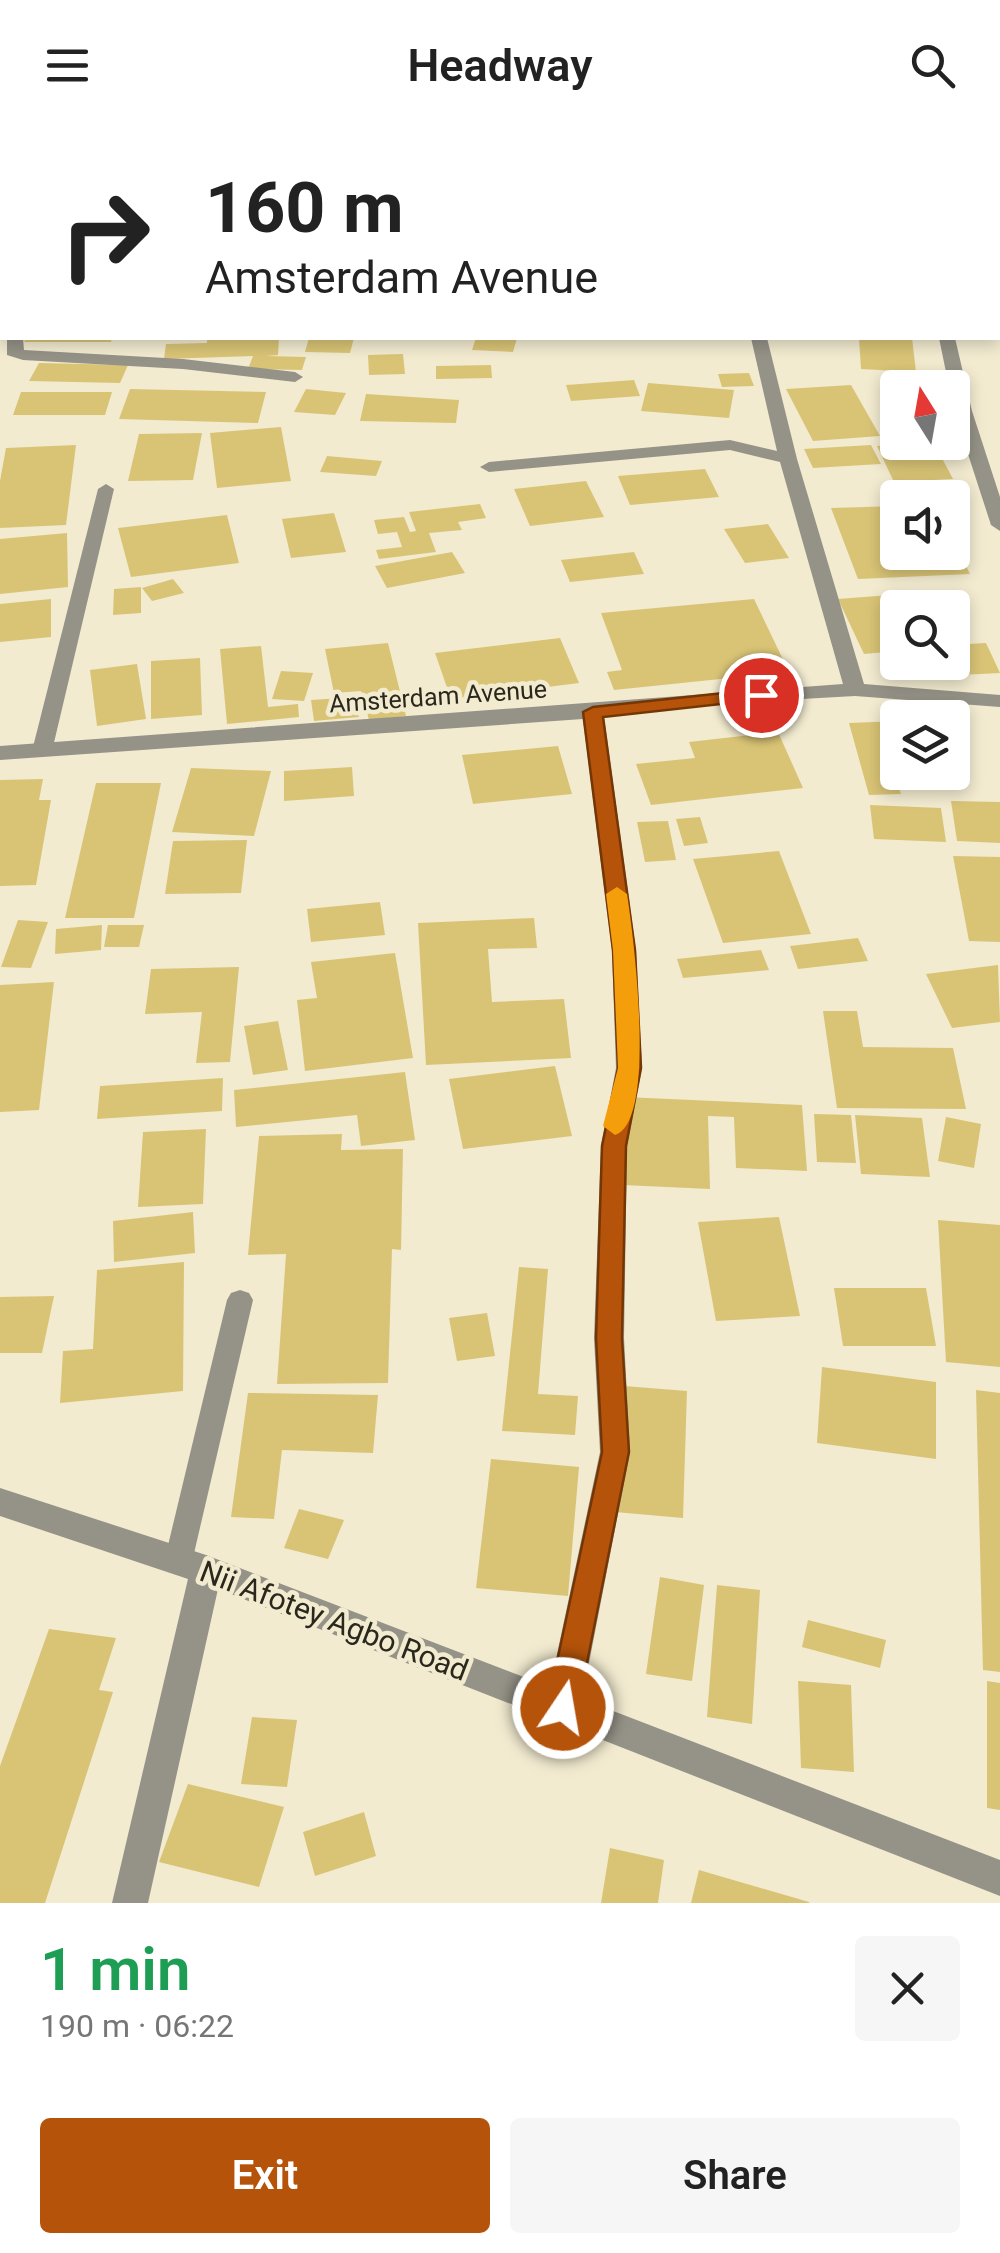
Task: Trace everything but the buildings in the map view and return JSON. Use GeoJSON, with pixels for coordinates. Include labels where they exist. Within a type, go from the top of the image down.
{"type":"FeatureCollection","features":[{"type":"Feature","properties":{"kind":"street"},"geometry":{"type":"LineString","coordinates":[[14,340],[13,352],[23,355],[183,364],[295,377]]}},
{"type":"Feature","properties":{"kind":"street"},"geometry":{"type":"LineString","coordinates":[[759,340],[788,459],[855,690]]}},
{"type":"Feature","properties":{"kind":"street"},"geometry":{"type":"LineString","coordinates":[[947,340],[963,411],[1000,526]]}},
{"type":"Feature","properties":{"kind":"street"},"geometry":{"type":"LineString","coordinates":[[489,466],[730,444],[788,459]]}},
{"type":"Feature","properties":{"kind":"street","name":"Amsterdam Avenue"},"geometry":{"type":"LineString","coordinates":[[0,753],[855,690],[1000,701]]}},
{"type":"Feature","properties":{"kind":"street"},"geometry":{"type":"LineString","coordinates":[[563,1708],[616,1452],[609,1338],[614,1146],[630,1068],[624,950],[593,712]]}},
{"type":"Feature","properties":{"kind":"street","name":"Nii Afotey Agbo Road"},"geometry":{"type":"LineString","coordinates":[[0,1502],[192,1566],[1000,1878]]}},
{"type":"Feature","properties":{"kind":"street"},"geometry":{"type":"LineString","coordinates":[[130,1903],[192,1566]]}},
{"type":"Feature","properties":{"kind":"lane"},"geometry":{"type":"LineString","coordinates":[[42,751],[106,488]]}},
{"type":"Feature","properties":{"kind":"lane"},"geometry":{"type":"LineString","coordinates":[[192,1566],[240,1300]]}},
{"type":"Feature","properties":{"kind":"slow traffic"},"geometry":{"type":"LineString","coordinates":[[615,1126],[630,1068],[617,894]]}},
{"type":"Feature","properties":{"kind":"route"},"geometry":{"type":"LineString","coordinates":[[563,1708],[616,1452],[609,1338],[614,1146],[615,1126],[630,1068],[624,950],[593,712],[761,695]]}}]}
